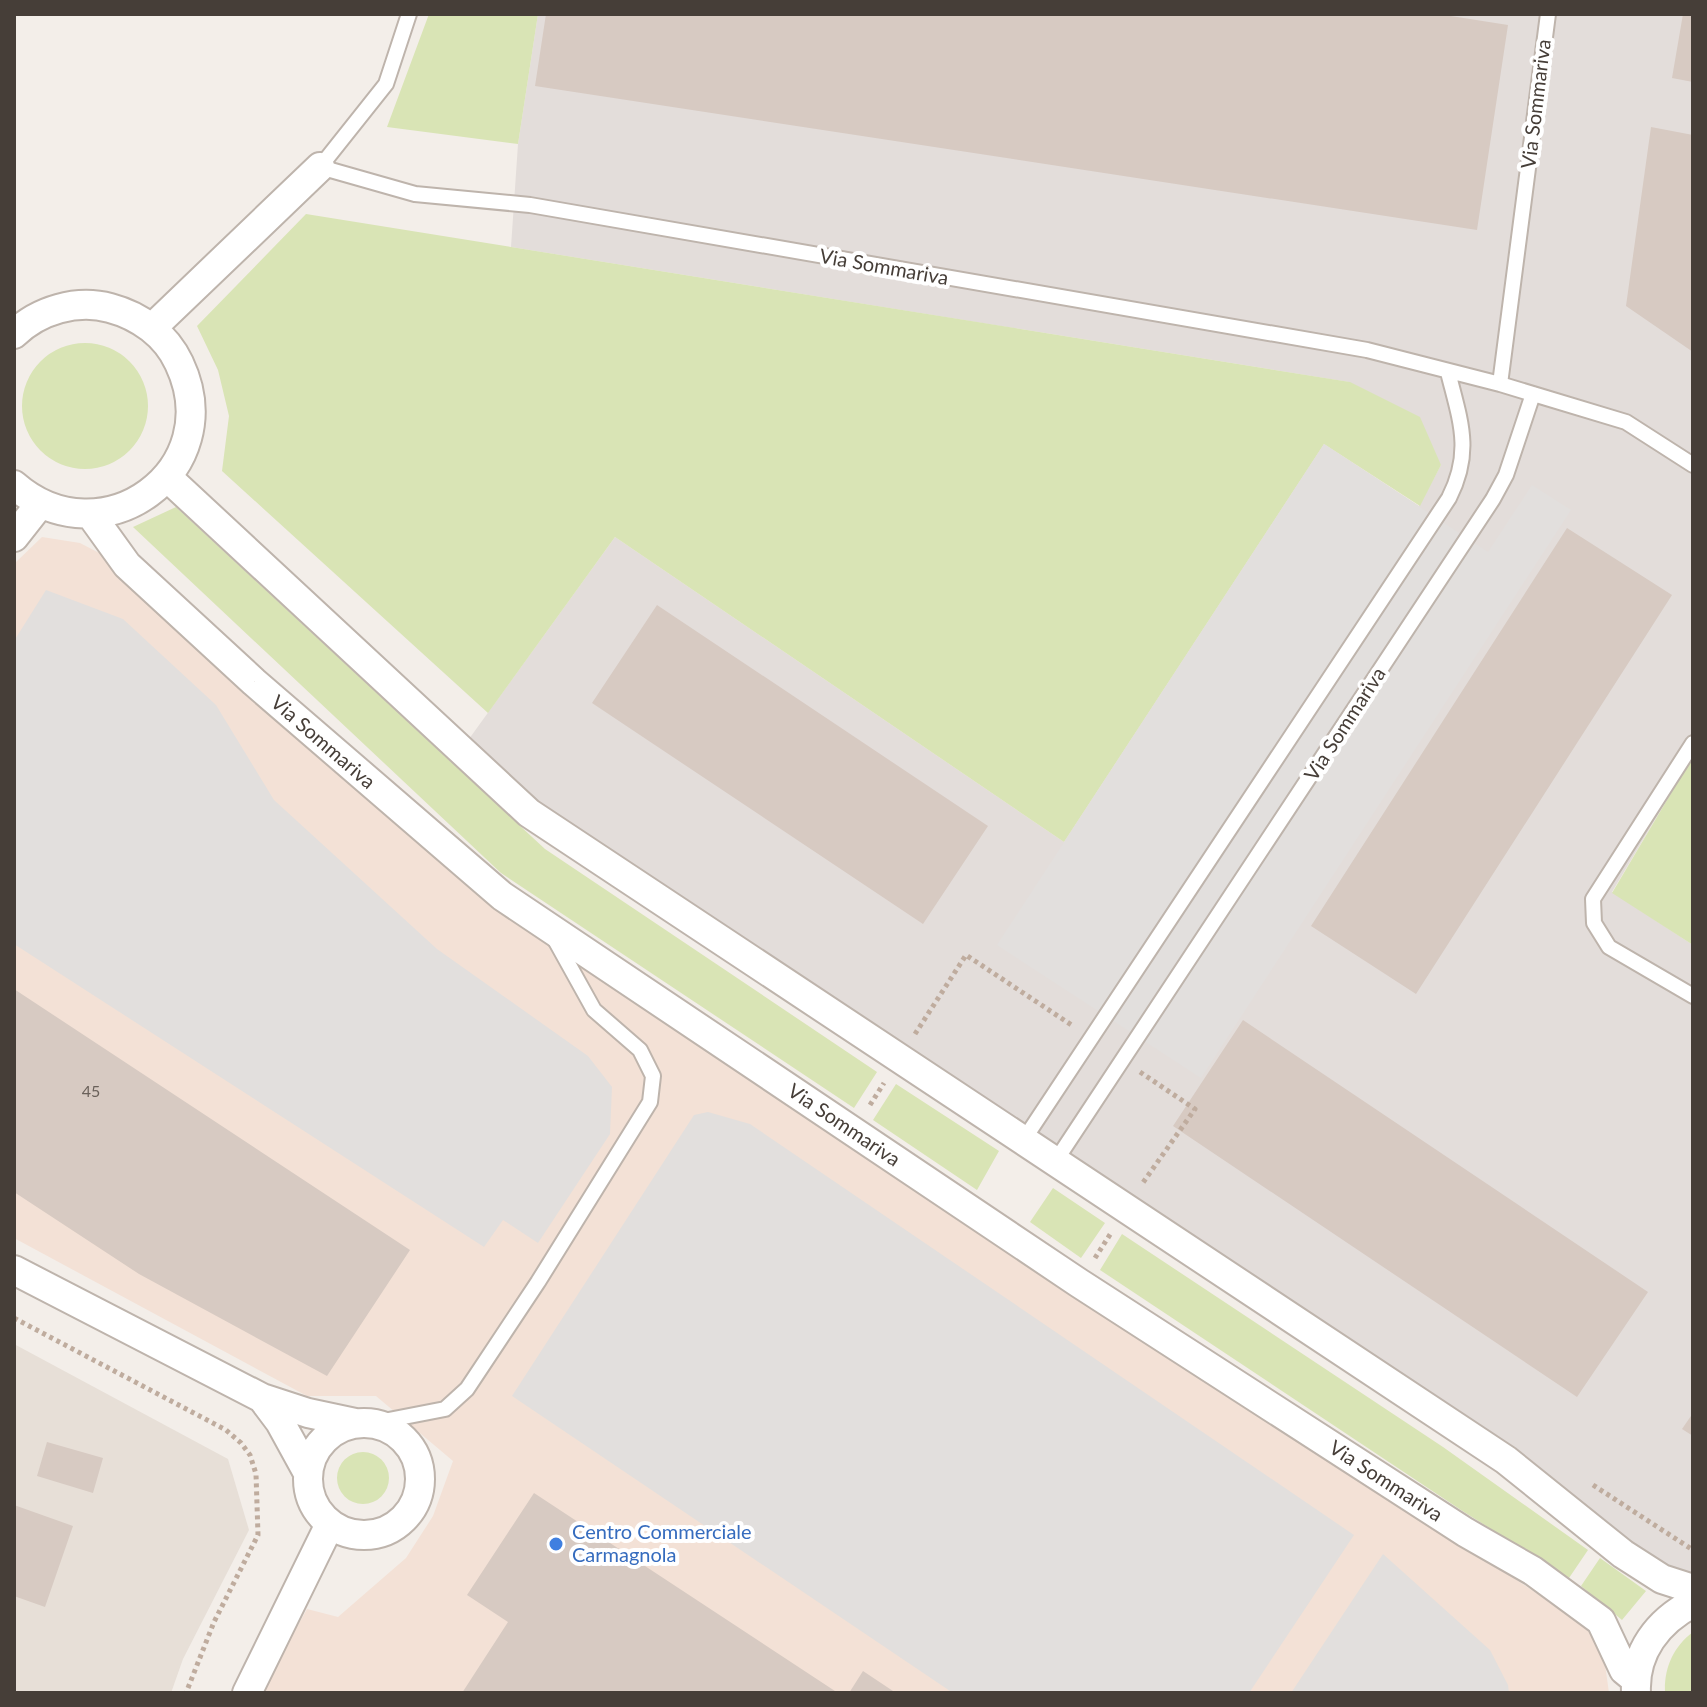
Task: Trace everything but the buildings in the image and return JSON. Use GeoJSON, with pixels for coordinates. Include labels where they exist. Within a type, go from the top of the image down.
{"type":"FeatureCollection","features":[{"type":"Feature","properties":{"kind":"street"},"geometry":{"type":"LineString","coordinates":[[152,328],[320,167]]}},
{"type":"Feature","properties":{"kind":"street"},"geometry":{"type":"LineString","coordinates":[[14,485],[40,504],[65,513],[91,515],[120,510],[146,497],[167,477],[180,458],[188,437],[192,407],[186,378],[174,352],[152,328],[127,313],[98,305],[69,306],[41,315],[15,332]]}},
{"type":"Feature","properties":{"kind":"street"},"geometry":{"type":"LineString","coordinates":[[167,477],[529,813],[1506,1460],[1623,1554],[1662,1579],[1693,1589]]}},
{"type":"Feature","properties":{"kind":"street"},"geometry":{"type":"LineString","coordinates":[[14,537],[40,504]]}},
{"type":"Feature","properties":{"kind":"street","name":"Via Sommariva"},"geometry":{"type":"LineString","coordinates":[[91,515],[127,565],[254,682],[502,896],[1079,1283],[1465,1532],[1533,1571],[1601,1621],[1624,1670],[1636,1686]]}},
{"type":"Feature","properties":{"kind":"street"},"geometry":{"type":"LineString","coordinates":[[14,1270],[262,1398],[308,1413],[364,1423],[390,1429],[405,1440],[416,1455],[420,1492],[412,1509],[399,1524],[383,1533],[364,1536],[346,1533],[330,1524],[316,1510],[309,1492],[308,1473],[313,1455],[323,1439],[337,1428],[364,1423]]}},
{"type":"Feature","properties":{"kind":"street"},"geometry":{"type":"LineString","coordinates":[[262,1398],[280,1422],[308,1473]]}},
{"type":"Feature","properties":{"kind":"street"},"geometry":{"type":"LineString","coordinates":[[247,1693],[330,1524]]}},
{"type":"Feature","properties":{"kind":"street"},"geometry":{"type":"LineString","coordinates":[[1636,1686],[1642,1655],[1653,1634],[1671,1616],[1693,1603]]}},
{"type":"Feature","properties":{"kind":"lane"},"geometry":{"type":"LineString","coordinates":[[320,167],[386,84],[409,14]]}},
{"type":"Feature","properties":{"kind":"lane","name":"Via Sommariva"},"geometry":{"type":"LineString","coordinates":[[1500,384],[1548,14]]}},
{"type":"Feature","properties":{"kind":"lane","name":"Via Sommariva"},"geometry":{"type":"LineString","coordinates":[[320,167],[415,194],[530,205],[1367,350],[1500,384],[1626,422],[1693,465]]}},
{"type":"Feature","properties":{"kind":"lane","name":"Via Sommariva"},"geometry":{"type":"LineString","coordinates":[[1023,1141],[1449,498],[1463,465],[1464,448],[1448,372]]}},
{"type":"Feature","properties":{"kind":"lane","name":"Via Sommariva"},"geometry":{"type":"LineString","coordinates":[[1055,1162],[1493,499],[1506,475],[1533,394]]}},
{"type":"Feature","properties":{"kind":"lane"},"geometry":{"type":"LineString","coordinates":[[1693,743],[1593,899],[1594,923],[1609,947],[1693,996]]}},
{"type":"Feature","properties":{"kind":"lane"},"geometry":{"type":"LineString","coordinates":[[364,1423],[445,1409],[467,1389],[650,1102],[653,1076],[640,1050],[594,1010],[548,927]]}},
{"type":"Feature","properties":{"kind":"path"},"geometry":{"type":"LineString","coordinates":[[903,1024],[928,1041]]}},
{"type":"Feature","properties":{"kind":"path"},"geometry":{"type":"LineString","coordinates":[[1130,1176],[1155,1192]]}},
{"type":"Feature","properties":{"kind":"path"},"geometry":{"type":"LineString","coordinates":[[14,1318],[226,1430],[250,1455],[256,1474],[258,1535],[214,1622],[186,1693]]}},
{"type":"Feature","properties":{"kind":"path"},"geometry":{"type":"LineString","coordinates":[[1587,1481],[1693,1550]]}},
{"type":"Feature","properties":{"kind":"shaded area"},"geometry":{"type":"Polygon","coordinates":[[[538,14],[1693,14],[1693,756],[1612,892],[1693,945],[1693,1589],[461,750],[615,537],[1064,842],[1324,444],[1419,506],[1441,465],[1349,382],[511,247],[518,144],[538,14]]]}},
{"type":"Feature","properties":{"kind":"shaded area"},"geometry":{"type":"Polygon","coordinates":[[[1324,444],[1488,552],[1532,485],[1571,510],[1201,1078],[997,945],[1324,444]]]}},
{"type":"Feature","properties":{"kind":"shaded area"},"geometry":{"type":"Polygon","coordinates":[[[42,537],[80,543],[134,571],[502,896],[1591,1630],[1605,1664],[1609,1693],[260,1693],[307,1609],[338,1617],[406,1558],[433,1516],[453,1461],[376,1396],[307,1396],[14,1238],[14,564],[42,537]]]}},
{"type":"Feature","properties":{"kind":"shaded area"},"geometry":{"type":"Polygon","coordinates":[[[46,590],[123,619],[216,705],[274,800],[437,949],[588,1056],[612,1087],[610,1134],[538,1243],[503,1220],[484,1247],[14,944],[14,641],[46,590]]]}},
{"type":"Feature","properties":{"kind":"shaded area"},"geometry":{"type":"Polygon","coordinates":[[[708,1112],[750,1124],[1354,1535],[1249,1693],[953,1693],[512,1396],[694,1115],[708,1112]]]}},
{"type":"Feature","properties":{"kind":"shaded area"},"geometry":{"type":"Polygon","coordinates":[[[14,1344],[228,1459],[249,1530],[183,1659],[171,1693],[14,1693],[14,1344]]]}},
{"type":"Feature","properties":{"kind":"shaded area"},"geometry":{"type":"Polygon","coordinates":[[[1383,1554],[1490,1650],[1509,1693],[1291,1693],[1383,1554]]]}},
{"type":"Feature","properties":{"kind":"green space"},"geometry":{"type":"Polygon","coordinates":[[[429,14],[538,14],[518,144],[387,127],[429,14]]]}},
{"type":"Feature","properties":{"kind":"green space"},"geometry":{"type":"Polygon","coordinates":[[[306,214],[1350,382],[1420,417],[1441,465],[1420,506],[1324,444],[1064,842],[615,537],[488,713],[222,471],[229,416],[218,370],[197,326],[306,214]]]}},
{"type":"Feature","properties":{"kind":"green space"},"geometry":{"type":"Polygon","coordinates":[[[85,343],[109,348],[129,362],[143,382],[148,406],[143,430],[129,450],[109,464],[85,469],[61,464],[41,450],[27,430],[22,406],[27,382],[41,362],[61,348],[85,343]]]}},
{"type":"Feature","properties":{"kind":"green space"},"geometry":{"type":"Polygon","coordinates":[[[176,507],[545,849],[877,1072],[854,1108],[501,873],[133,527],[176,507]]]}},
{"type":"Feature","properties":{"kind":"green space"},"geometry":{"type":"Polygon","coordinates":[[[1693,756],[1693,945],[1612,893],[1693,756]]]}},
{"type":"Feature","properties":{"kind":"green space"},"geometry":{"type":"Polygon","coordinates":[[[896,1084],[999,1151],[977,1190],[873,1120],[896,1084]]]}},
{"type":"Feature","properties":{"kind":"green space"},"geometry":{"type":"Polygon","coordinates":[[[1053,1188],[1105,1223],[1081,1258],[1030,1222],[1053,1188]]]}},
{"type":"Feature","properties":{"kind":"green space"},"geometry":{"type":"Polygon","coordinates":[[[1122,1234],[1443,1447],[1588,1550],[1569,1578],[1464,1512],[1100,1270],[1122,1234]]]}},
{"type":"Feature","properties":{"kind":"green space"},"geometry":{"type":"Polygon","coordinates":[[[363,1452],[381,1460],[389,1478],[381,1496],[363,1504],[345,1496],[337,1478],[345,1460],[363,1452]]]}},
{"type":"Feature","properties":{"kind":"green space"},"geometry":{"type":"Polygon","coordinates":[[[1600,1558],[1646,1591],[1622,1620],[1581,1586],[1600,1558]]]}},
{"type":"Feature","properties":{"kind":"green space"},"geometry":{"type":"Polygon","coordinates":[[[1693,1632],[1693,1693],[1665,1693],[1671,1659],[1680,1644],[1693,1632]]]}},
{"type":"Feature","properties":{"kind":"place","name":"Centro Commerciale Carmagnola"},"geometry":{"type":"Point","coordinates":[556,1544]}}]}
